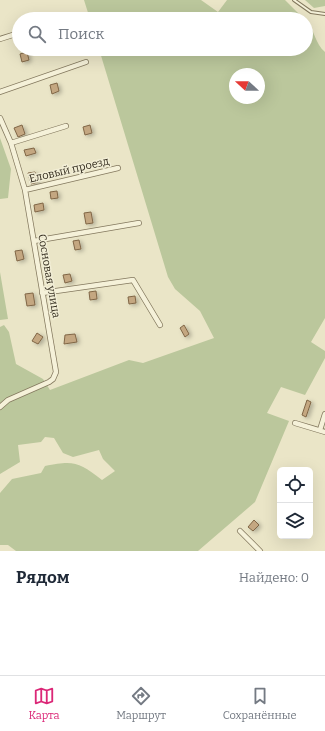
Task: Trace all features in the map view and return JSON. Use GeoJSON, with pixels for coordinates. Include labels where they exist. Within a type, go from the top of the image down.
{"type":"FeatureCollection","features":[{"type":"Feature","properties":{"kind":"street"},"geometry":{"type":"LineString","coordinates":[[0,40],[12,36]]}},
{"type":"Feature","properties":{"kind":"street"},"geometry":{"type":"LineString","coordinates":[[0,92],[86,62]]}},
{"type":"Feature","properties":{"kind":"street","name":"Сосновая улица"},"geometry":{"type":"LineString","coordinates":[[0,118],[11,143],[25,190],[55,376],[49,382],[8,400],[0,407]]}},
{"type":"Feature","properties":{"kind":"street"},"geometry":{"type":"LineString","coordinates":[[11,143],[66,126]]}},
{"type":"Feature","properties":{"kind":"street","name":"Еловый проезд"},"geometry":{"type":"LineString","coordinates":[[25,190],[118,168]]}},
{"type":"Feature","properties":{"kind":"street"},"geometry":{"type":"LineString","coordinates":[[34,241],[139,223]]}},
{"type":"Feature","properties":{"kind":"street"},"geometry":{"type":"LineString","coordinates":[[42,293],[133,280],[160,325]]}},
{"type":"Feature","properties":{"kind":"street"},"geometry":{"type":"LineString","coordinates":[[295,423],[323,431],[325,414]]}},
{"type":"Feature","properties":{"kind":"street"},"geometry":{"type":"LineString","coordinates":[[240,532],[260,551]]}},
{"type":"Feature","properties":{"kind":"lane"},"geometry":{"type":"LineString","coordinates":[[294,0],[311,12]]}},
{"type":"Feature","properties":{"kind":"lane"},"geometry":{"type":"LineString","coordinates":[[313,12],[325,14]]}},
{"type":"Feature","properties":{"kind":"green space"},"geometry":{"type":"Polygon","coordinates":[[[84,0],[201,0],[218,12],[88,12],[84,0]]]}},
{"type":"Feature","properties":{"kind":"green space"},"geometry":{"type":"Polygon","coordinates":[[[227,0],[285,0],[297,12],[218,12],[227,0]]]}},
{"type":"Feature","properties":{"kind":"green space"},"geometry":{"type":"Polygon","coordinates":[[[305,0],[325,0],[325,6],[314,8],[305,0]]]}},
{"type":"Feature","properties":{"kind":"green space"},"geometry":{"type":"Polygon","coordinates":[[[313,33],[319,45],[325,52],[325,318],[311,342],[325,351],[325,358],[305,395],[281,387],[267,413],[289,421],[255,502],[198,551],[16,551],[8,545],[0,545],[0,493],[12,479],[41,473],[45,466],[63,463],[82,466],[102,480],[115,471],[103,459],[99,450],[73,457],[63,453],[54,438],[45,437],[41,442],[18,445],[20,462],[0,474],[0,327],[4,325],[9,332],[16,364],[43,379],[50,390],[129,360],[143,363],[214,338],[200,311],[175,289],[168,277],[101,56],[313,56],[313,33]]]}},
{"type":"Feature","properties":{"kind":"green space"},"geometry":{"type":"Polygon","coordinates":[[[0,138],[11,169],[8,198],[0,199],[0,138]]]}},
{"type":"Feature","properties":{"kind":"green space"},"geometry":{"type":"Polygon","coordinates":[[[0,272],[8,319],[0,320],[0,272]]]}},
{"type":"Feature","properties":{"kind":"building"},"geometry":{"type":"Polygon","coordinates":[[[20,56],[28,56],[29,60],[22,62],[20,56]]]}},
{"type":"Feature","properties":{"kind":"building"},"geometry":{"type":"Polygon","coordinates":[[[57,83],[59,91],[52,94],[50,85],[57,83]]]}},
{"type":"Feature","properties":{"kind":"building"},"geometry":{"type":"Polygon","coordinates":[[[22,125],[25,134],[18,137],[14,128],[22,125]]]}},
{"type":"Feature","properties":{"kind":"building"},"geometry":{"type":"Polygon","coordinates":[[[90,125],[92,133],[85,135],[83,127],[90,125]]]}},
{"type":"Feature","properties":{"kind":"building"},"geometry":{"type":"Polygon","coordinates":[[[34,148],[36,153],[26,156],[24,150],[34,148]]]}},
{"type":"Feature","properties":{"kind":"building"},"geometry":{"type":"Polygon","coordinates":[[[35,172],[38,182],[31,184],[28,173],[35,172]]]}},
{"type":"Feature","properties":{"kind":"building"},"geometry":{"type":"Polygon","coordinates":[[[57,191],[58,198],[51,199],[50,192],[57,191]]]}},
{"type":"Feature","properties":{"kind":"building"},"geometry":{"type":"Polygon","coordinates":[[[43,203],[44,210],[35,212],[34,205],[43,203]]]}},
{"type":"Feature","properties":{"kind":"building"},"geometry":{"type":"Polygon","coordinates":[[[91,212],[93,223],[86,224],[84,213],[91,212]]]}},
{"type":"Feature","properties":{"kind":"building"},"geometry":{"type":"Polygon","coordinates":[[[79,240],[81,249],[75,250],[73,241],[79,240]]]}},
{"type":"Feature","properties":{"kind":"building"},"geometry":{"type":"Polygon","coordinates":[[[22,250],[24,259],[17,261],[15,251],[22,250]]]}},
{"type":"Feature","properties":{"kind":"building"},"geometry":{"type":"Polygon","coordinates":[[[70,274],[72,281],[65,283],[63,275],[70,274]]]}},
{"type":"Feature","properties":{"kind":"building"},"geometry":{"type":"Polygon","coordinates":[[[96,291],[97,299],[90,300],[89,292],[96,291]]]}},
{"type":"Feature","properties":{"kind":"building"},"geometry":{"type":"Polygon","coordinates":[[[33,293],[35,305],[27,306],[25,294],[33,293]]]}},
{"type":"Feature","properties":{"kind":"building"},"geometry":{"type":"Polygon","coordinates":[[[135,296],[136,303],[129,304],[128,297],[135,296]]]}},
{"type":"Feature","properties":{"kind":"building"},"geometry":{"type":"Polygon","coordinates":[[[184,325],[189,334],[185,337],[180,328],[184,325]]]}},
{"type":"Feature","properties":{"kind":"building"},"geometry":{"type":"Polygon","coordinates":[[[37,333],[43,337],[38,344],[32,341],[37,333]]]}},
{"type":"Feature","properties":{"kind":"building"},"geometry":{"type":"Polygon","coordinates":[[[75,334],[77,342],[64,344],[65,335],[75,334]]]}},
{"type":"Feature","properties":{"kind":"building"},"geometry":{"type":"Polygon","coordinates":[[[307,400],[311,402],[306,417],[302,415],[307,400]]]}},
{"type":"Feature","properties":{"kind":"building"},"geometry":{"type":"Polygon","coordinates":[[[254,520],[259,525],[253,531],[248,527],[254,520]]]}}]}
